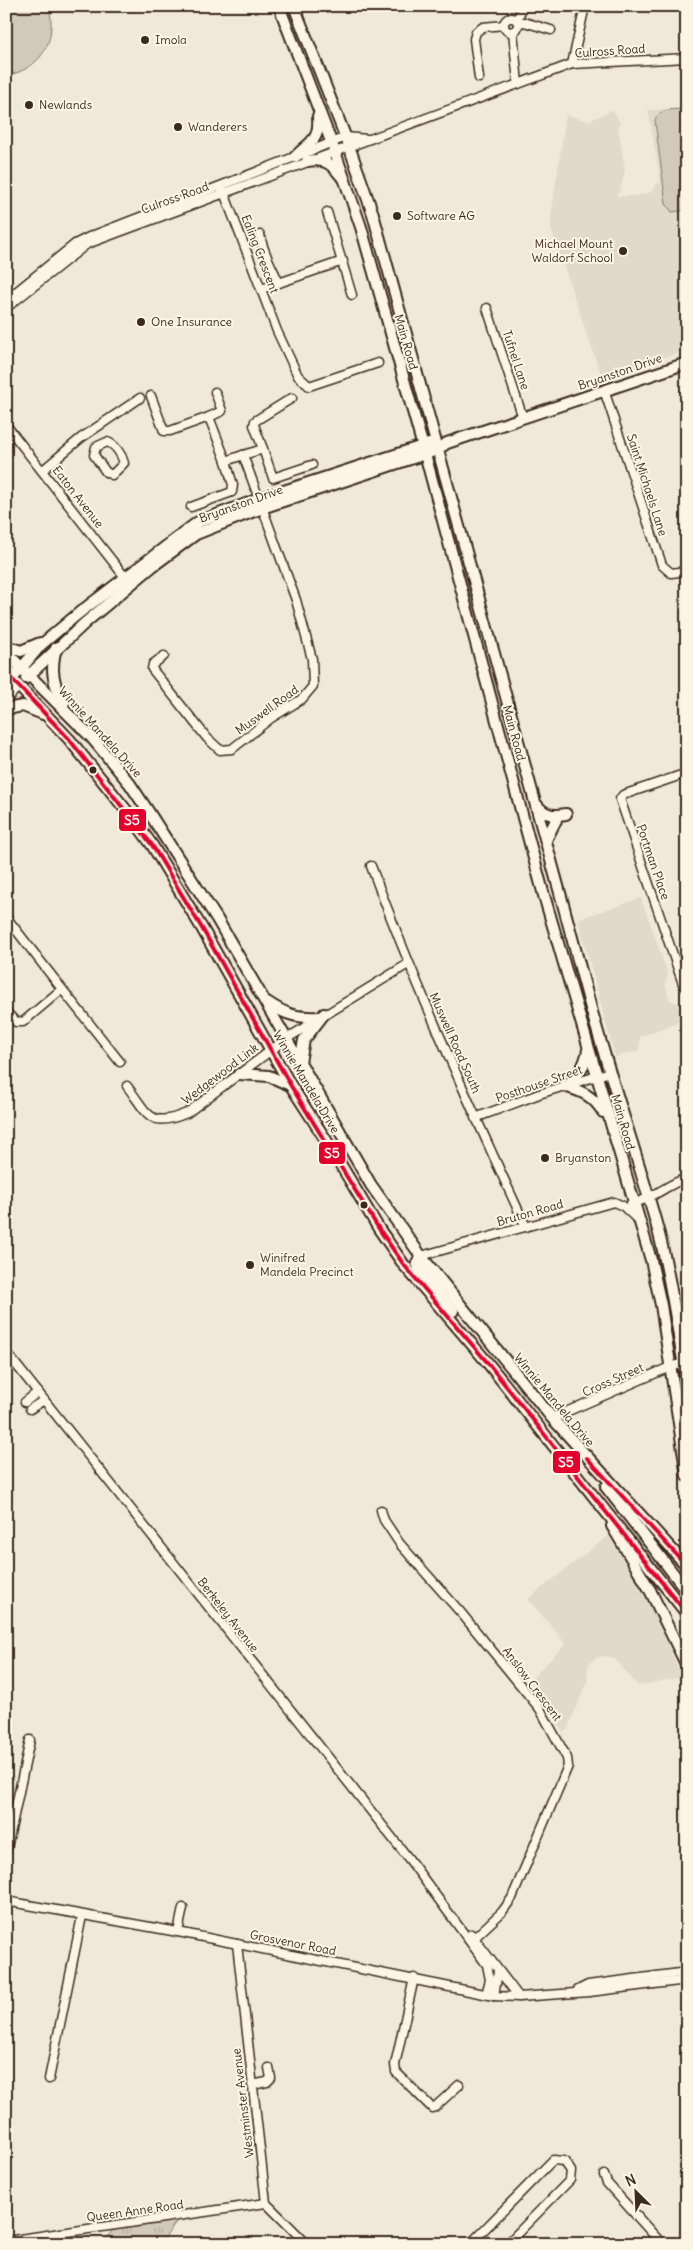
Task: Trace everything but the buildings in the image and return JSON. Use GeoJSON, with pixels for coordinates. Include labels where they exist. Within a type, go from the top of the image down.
{"type":"FeatureCollection","features":[{"type":"Feature","properties":{"kind":"main road","name":"Main Road"},"geometry":{"type":"LineString","coordinates":[[278,6],[333,147],[361,227],[424,450],[529,841],[610,1123],[628,1205],[639,1222],[661,1305],[687,1476]]}},
{"type":"Feature","properties":{"kind":"main road","name":"Main Road"},"geometry":{"type":"LineString","coordinates":[[294,6],[347,142],[372,214],[610,1072],[649,1200],[673,1296],[687,1384]]}},
{"type":"Feature","properties":{"kind":"main road"},"geometry":{"type":"LineString","coordinates":[[295,157],[316,137],[319,126],[318,110]]}},
{"type":"Feature","properties":{"kind":"main road"},"geometry":{"type":"LineString","coordinates":[[307,161],[318,160],[328,162],[346,182]]}},
{"type":"Feature","properties":{"kind":"main road","name":"Bryanston Drive"},"geometry":{"type":"LineString","coordinates":[[261,504],[687,363]]}},
{"type":"Feature","properties":{"kind":"main road"},"geometry":{"type":"LineString","coordinates":[[429,420],[442,436],[452,438],[466,436]]}},
{"type":"Feature","properties":{"kind":"main road","name":"Bryanston Drive"},"geometry":{"type":"LineString","coordinates":[[26,670],[51,636],[128,580],[198,522],[405,461],[424,450]]}},
{"type":"Feature","properties":{"kind":"main road"},"geometry":{"type":"LineString","coordinates":[[405,461],[421,466],[430,474]]}},
{"type":"Feature","properties":{"kind":"main road","name":"Bryanston Drive"},"geometry":{"type":"LineString","coordinates":[[11,681],[56,648],[128,580]]}},
{"type":"Feature","properties":{"kind":"main road"},"geometry":{"type":"LineString","coordinates":[[6,646],[25,650],[51,636]]}},
{"type":"Feature","properties":{"kind":"main road"},"geometry":{"type":"LineString","coordinates":[[56,648],[52,666],[53,679],[74,719]]}},
{"type":"Feature","properties":{"kind":"main road","name":"Winnie Mandela Drive"},"geometry":{"type":"LineString","coordinates":[[6,652],[74,719],[125,778],[148,811],[217,919],[371,1185],[421,1256],[552,1418],[687,1566]]}},
{"type":"Feature","properties":{"kind":"main road","name":"Winnie Mandela Drive"},"geometry":{"type":"LineString","coordinates":[[11,681],[49,717],[96,770],[152,845],[291,1086],[326,1140],[379,1229],[404,1265],[487,1362],[687,1614]]}},
{"type":"Feature","properties":{"kind":"main road"},"geometry":{"type":"LineString","coordinates":[[6,709],[23,706],[49,717]]}},
{"type":"Feature","properties":{"kind":"main road"},"geometry":{"type":"LineString","coordinates":[[534,801],[545,814],[554,816],[566,814]]}},
{"type":"Feature","properties":{"kind":"main road"},"geometry":{"type":"LineString","coordinates":[[546,840],[556,820]]}},
{"type":"Feature","properties":{"kind":"main road"},"geometry":{"type":"LineString","coordinates":[[529,841],[543,827]]}},
{"type":"Feature","properties":{"kind":"main road"},"geometry":{"type":"LineString","coordinates":[[264,1000],[289,1015],[299,1018],[322,1015]]}},
{"type":"Feature","properties":{"kind":"main road"},"geometry":{"type":"LineString","coordinates":[[300,1062],[304,1040],[322,1015]]}},
{"type":"Feature","properties":{"kind":"main road"},"geometry":{"type":"LineString","coordinates":[[588,1050],[585,1063],[579,1074],[566,1085],[587,1093],[596,1101],[610,1123]]}},
{"type":"Feature","properties":{"kind":"main road"},"geometry":{"type":"LineString","coordinates":[[239,1074],[269,1076],[291,1086]]}},
{"type":"Feature","properties":{"kind":"main road"},"geometry":{"type":"LineString","coordinates":[[421,1256],[417,1263],[419,1268],[485,1352],[487,1362]]}},
{"type":"Feature","properties":{"kind":"main road"},"geometry":{"type":"LineString","coordinates":[[587,1457],[602,1482],[687,1591]]}},
{"type":"Feature","properties":{"kind":"main road"},"geometry":{"type":"LineString","coordinates":[[596,1498],[650,1590],[687,1666]]}},
{"type":"Feature","properties":{"kind":"street"},"geometry":{"type":"LineString","coordinates":[[512,32],[517,28],[517,21],[522,6]]}},
{"type":"Feature","properties":{"kind":"street"},"geometry":{"type":"LineString","coordinates":[[572,64],[584,6]]}},
{"type":"Feature","properties":{"kind":"street"},"geometry":{"type":"LineString","coordinates":[[479,78],[474,39],[476,32],[483,27],[504,25],[509,18],[552,30]]}},
{"type":"Feature","properties":{"kind":"street"},"geometry":{"type":"LineString","coordinates":[[504,25],[506,29],[512,32]]}},
{"type":"Feature","properties":{"kind":"street"},"geometry":{"type":"LineString","coordinates":[[512,32],[518,84]]}},
{"type":"Feature","properties":{"kind":"street","name":"Culross Road"},"geometry":{"type":"LineString","coordinates":[[6,308],[83,246],[223,189],[295,157],[347,142],[369,139],[572,64],[687,58]]}},
{"type":"Feature","properties":{"kind":"street","name":"Culross Road"},"geometry":{"type":"LineString","coordinates":[[6,300],[84,239],[307,161],[333,147]]}},
{"type":"Feature","properties":{"kind":"street","name":"Ealing Crescent"},"geometry":{"type":"LineString","coordinates":[[223,189],[277,331],[298,376],[309,386],[378,363]]}},
{"type":"Feature","properties":{"kind":"street"},"geometry":{"type":"LineString","coordinates":[[327,212],[352,296]]}},
{"type":"Feature","properties":{"kind":"street"},"geometry":{"type":"LineString","coordinates":[[260,235],[264,252],[272,265],[279,283]]}},
{"type":"Feature","properties":{"kind":"street"},"geometry":{"type":"LineString","coordinates":[[261,289],[343,261]]}},
{"type":"Feature","properties":{"kind":"street","name":"Tufnel Lane"},"geometry":{"type":"LineString","coordinates":[[486,308],[523,418]]}},
{"type":"Feature","properties":{"kind":"street","name":"Saint Michaels Lane"},"geometry":{"type":"LineString","coordinates":[[604,390],[659,558],[668,572],[683,572]]}},
{"type":"Feature","properties":{"kind":"street"},"geometry":{"type":"LineString","coordinates":[[151,396],[162,428],[165,431],[209,418],[222,411],[215,392]]}},
{"type":"Feature","properties":{"kind":"street"},"geometry":{"type":"LineString","coordinates":[[43,470],[92,431],[140,398]]}},
{"type":"Feature","properties":{"kind":"street"},"geometry":{"type":"LineString","coordinates":[[292,398],[254,421],[262,450],[273,478],[312,465]]}},
{"type":"Feature","properties":{"kind":"street"},"geometry":{"type":"LineString","coordinates":[[191,507],[232,492],[233,485],[226,461],[209,418]]}},
{"type":"Feature","properties":{"kind":"street","name":"Eaton Avenue"},"geometry":{"type":"LineString","coordinates":[[6,425],[128,580]]}},
{"type":"Feature","properties":{"kind":"street"},"geometry":{"type":"LineString","coordinates":[[92,431],[100,444]]}},
{"type":"Feature","properties":{"kind":"street"},"geometry":{"type":"LineString","coordinates":[[110,442],[123,458],[123,465],[112,474],[106,472],[95,458],[94,450],[100,444],[110,442]]}},
{"type":"Feature","properties":{"kind":"street"},"geometry":{"type":"LineString","coordinates":[[226,461],[262,450]]}},
{"type":"Feature","properties":{"kind":"street"},"geometry":{"type":"LineString","coordinates":[[243,455],[261,504]]}},
{"type":"Feature","properties":{"kind":"street","name":"Muswell Road"},"geometry":{"type":"LineString","coordinates":[[164,656],[151,667],[158,679],[213,744],[226,750],[237,745],[271,718],[302,699],[311,690],[314,674],[307,638],[296,600],[261,504]]}},
{"type":"Feature","properties":{"kind":"street","name":"Bryanston Drive"},"geometry":{"type":"LineString","coordinates":[[6,700],[11,681]]}},
{"type":"Feature","properties":{"kind":"street","name":"Portman Place"},"geometry":{"type":"LineString","coordinates":[[684,987],[620,802],[623,796],[687,773]]}},
{"type":"Feature","properties":{"kind":"street","name":"Muswell Road South"},"geometry":{"type":"LineString","coordinates":[[370,866],[408,964],[526,1226]]}},
{"type":"Feature","properties":{"kind":"street"},"geometry":{"type":"LineString","coordinates":[[6,917],[120,1062]]}},
{"type":"Feature","properties":{"kind":"street","name":"Wedgewood Link"},"geometry":{"type":"LineString","coordinates":[[128,1086],[151,1117],[168,1121],[187,1113],[271,1049],[322,1015],[408,964]]}},
{"type":"Feature","properties":{"kind":"street"},"geometry":{"type":"LineString","coordinates":[[6,1012],[16,1022],[23,1022],[62,989]]}},
{"type":"Feature","properties":{"kind":"street","name":"Posthouse Street"},"geometry":{"type":"LineString","coordinates":[[476,1118],[566,1085],[610,1072]]}},
{"type":"Feature","properties":{"kind":"street","name":"Bruton Road"},"geometry":{"type":"LineString","coordinates":[[421,1256],[588,1208],[614,1202],[628,1205],[649,1200],[677,1181],[687,1178]]}},
{"type":"Feature","properties":{"kind":"street","name":"Berkeley Avenue"},"geometry":{"type":"LineString","coordinates":[[6,1352],[433,1892],[519,1997]]}},
{"type":"Feature","properties":{"kind":"street","name":"Cross Street"},"geometry":{"type":"LineString","coordinates":[[552,1418],[685,1362]]}},
{"type":"Feature","properties":{"kind":"street"},"geometry":{"type":"LineString","coordinates":[[25,1402],[38,1392]]}},
{"type":"Feature","properties":{"kind":"street"},"geometry":{"type":"LineString","coordinates":[[30,1409],[44,1400]]}},
{"type":"Feature","properties":{"kind":"street","name":"Anslow Crescent"},"geometry":{"type":"LineString","coordinates":[[381,1510],[384,1520],[400,1544],[462,1614],[540,1709],[567,1758],[568,1766],[519,1886],[502,1912],[473,1939]]}},
{"type":"Feature","properties":{"kind":"street"},"geometry":{"type":"LineString","coordinates":[[6,1853],[30,1740]]}},
{"type":"Feature","properties":{"kind":"street","name":"Grosvenor Road"},"geometry":{"type":"LineString","coordinates":[[6,1901],[178,1932],[414,1978],[490,1995],[519,1997],[576,1991],[589,1992],[687,1980]]}},
{"type":"Feature","properties":{"kind":"street"},"geometry":{"type":"LineString","coordinates":[[178,1932],[183,1908]]}},
{"type":"Feature","properties":{"kind":"street"},"geometry":{"type":"LineString","coordinates":[[49,2079],[82,1916]]}},
{"type":"Feature","properties":{"kind":"street","name":"Berkeley Avenue"},"geometry":{"type":"LineString","coordinates":[[473,1939],[489,1970],[490,1995]]}},
{"type":"Feature","properties":{"kind":"street","name":"Westminster Avenue"},"geometry":{"type":"LineString","coordinates":[[237,1944],[266,2203]]}},
{"type":"Feature","properties":{"kind":"street"},"geometry":{"type":"LineString","coordinates":[[490,1995],[498,1972]]}},
{"type":"Feature","properties":{"kind":"street","name":"Grosvenor Road"},"geometry":{"type":"LineString","coordinates":[[576,1991],[588,1985],[687,1972]]}},
{"type":"Feature","properties":{"kind":"street"},"geometry":{"type":"LineString","coordinates":[[414,1978],[395,2065],[396,2072],[432,2108],[459,2085]]}},
{"type":"Feature","properties":{"kind":"street"},"geometry":{"type":"LineString","coordinates":[[252,2085],[267,2082],[271,2078],[270,2068]]}},
{"type":"Feature","properties":{"kind":"street"},"geometry":{"type":"LineString","coordinates":[[470,2244],[553,2160],[564,2161],[571,2171],[570,2180],[507,2244]]}},
{"type":"Feature","properties":{"kind":"street"},"geometry":{"type":"LineString","coordinates":[[604,2175],[607,2182],[662,2244]]}},
{"type":"Feature","properties":{"kind":"street"},"geometry":{"type":"LineString","coordinates":[[266,2203],[306,2244]]}},
{"type":"Feature","properties":{"kind":"street","name":"Queen Anne Road"},"geometry":{"type":"LineString","coordinates":[[6,2241],[266,2203]]}},
{"type":"Feature","properties":{"kind":"shaded area","name":"Michael Mount Waldorf School"},"geometry":{"type":"Polygon","coordinates":[[[687,108],[687,350],[615,373],[614,370],[609,371],[609,375],[602,378],[551,229],[551,215],[566,115],[588,121],[613,110],[620,122],[618,126],[625,170],[620,191],[616,196],[636,196],[651,192],[656,184],[661,183],[648,110],[687,108]]]}},
{"type":"Feature","properties":{"kind":"shaded area"},"geometry":{"type":"Polygon","coordinates":[[[641,898],[668,974],[665,984],[670,1000],[678,1003],[683,1015],[678,1022],[640,1037],[639,1051],[615,1057],[578,919],[641,898]]]}},
{"type":"Feature","properties":{"kind":"shaded area"},"geometry":{"type":"Polygon","coordinates":[[[608,1536],[648,1599],[682,1677],[638,1686],[615,1659],[606,1656],[596,1658],[589,1664],[588,1679],[567,1730],[563,1732],[530,1680],[566,1644],[528,1599],[608,1536]]]}},
{"type":"Feature","properties":{"kind":"green space"},"geometry":{"type":"Polygon","coordinates":[[[6,6],[49,6],[51,31],[44,52],[38,60],[19,72],[6,76],[6,6]]]}},
{"type":"Feature","properties":{"kind":"green space"},"geometry":{"type":"Polygon","coordinates":[[[687,109],[687,210],[672,212],[666,204],[655,121],[663,111],[687,109]]]}},
{"type":"Feature","properties":{"kind":"green space"},"geometry":{"type":"Polygon","coordinates":[[[179,2217],[161,2244],[102,2244],[116,2226],[179,2217]]]}},
{"type":"Feature","properties":{"kind":"transit line","name":"S5"},"geometry":{"type":"LineString","coordinates":[[6,673],[69,739],[152,845],[203,930],[291,1086],[379,1229],[404,1265],[487,1362],[687,1614]]}},
{"type":"Feature","properties":{"kind":"transit line","name":"S5"},"geometry":{"type":"LineString","coordinates":[[587,1458],[687,1566]]}},
{"type":"Feature","properties":{"kind":"place","name":"Imola"},"geometry":{"type":"Point","coordinates":[145,40]}},
{"type":"Feature","properties":{"kind":"place","name":"Newlands"},"geometry":{"type":"Point","coordinates":[29,105]}},
{"type":"Feature","properties":{"kind":"place","name":"Wanderers"},"geometry":{"type":"Point","coordinates":[178,127]}},
{"type":"Feature","properties":{"kind":"place","name":"Software AG"},"geometry":{"type":"Point","coordinates":[397,216]}},
{"type":"Feature","properties":{"kind":"place","name":"Michael Mount Waldorf School"},"geometry":{"type":"Point","coordinates":[623,251]}},
{"type":"Feature","properties":{"kind":"place","name":"One Insurance"},"geometry":{"type":"Point","coordinates":[141,322]}},
{"type":"Feature","properties":{"kind":"place","name":"Bryanston"},"geometry":{"type":"Point","coordinates":[545,1158]}},
{"type":"Feature","properties":{"kind":"place","name":"Winifred Mandela Precinct"},"geometry":{"type":"Point","coordinates":[250,1265]}}]}
